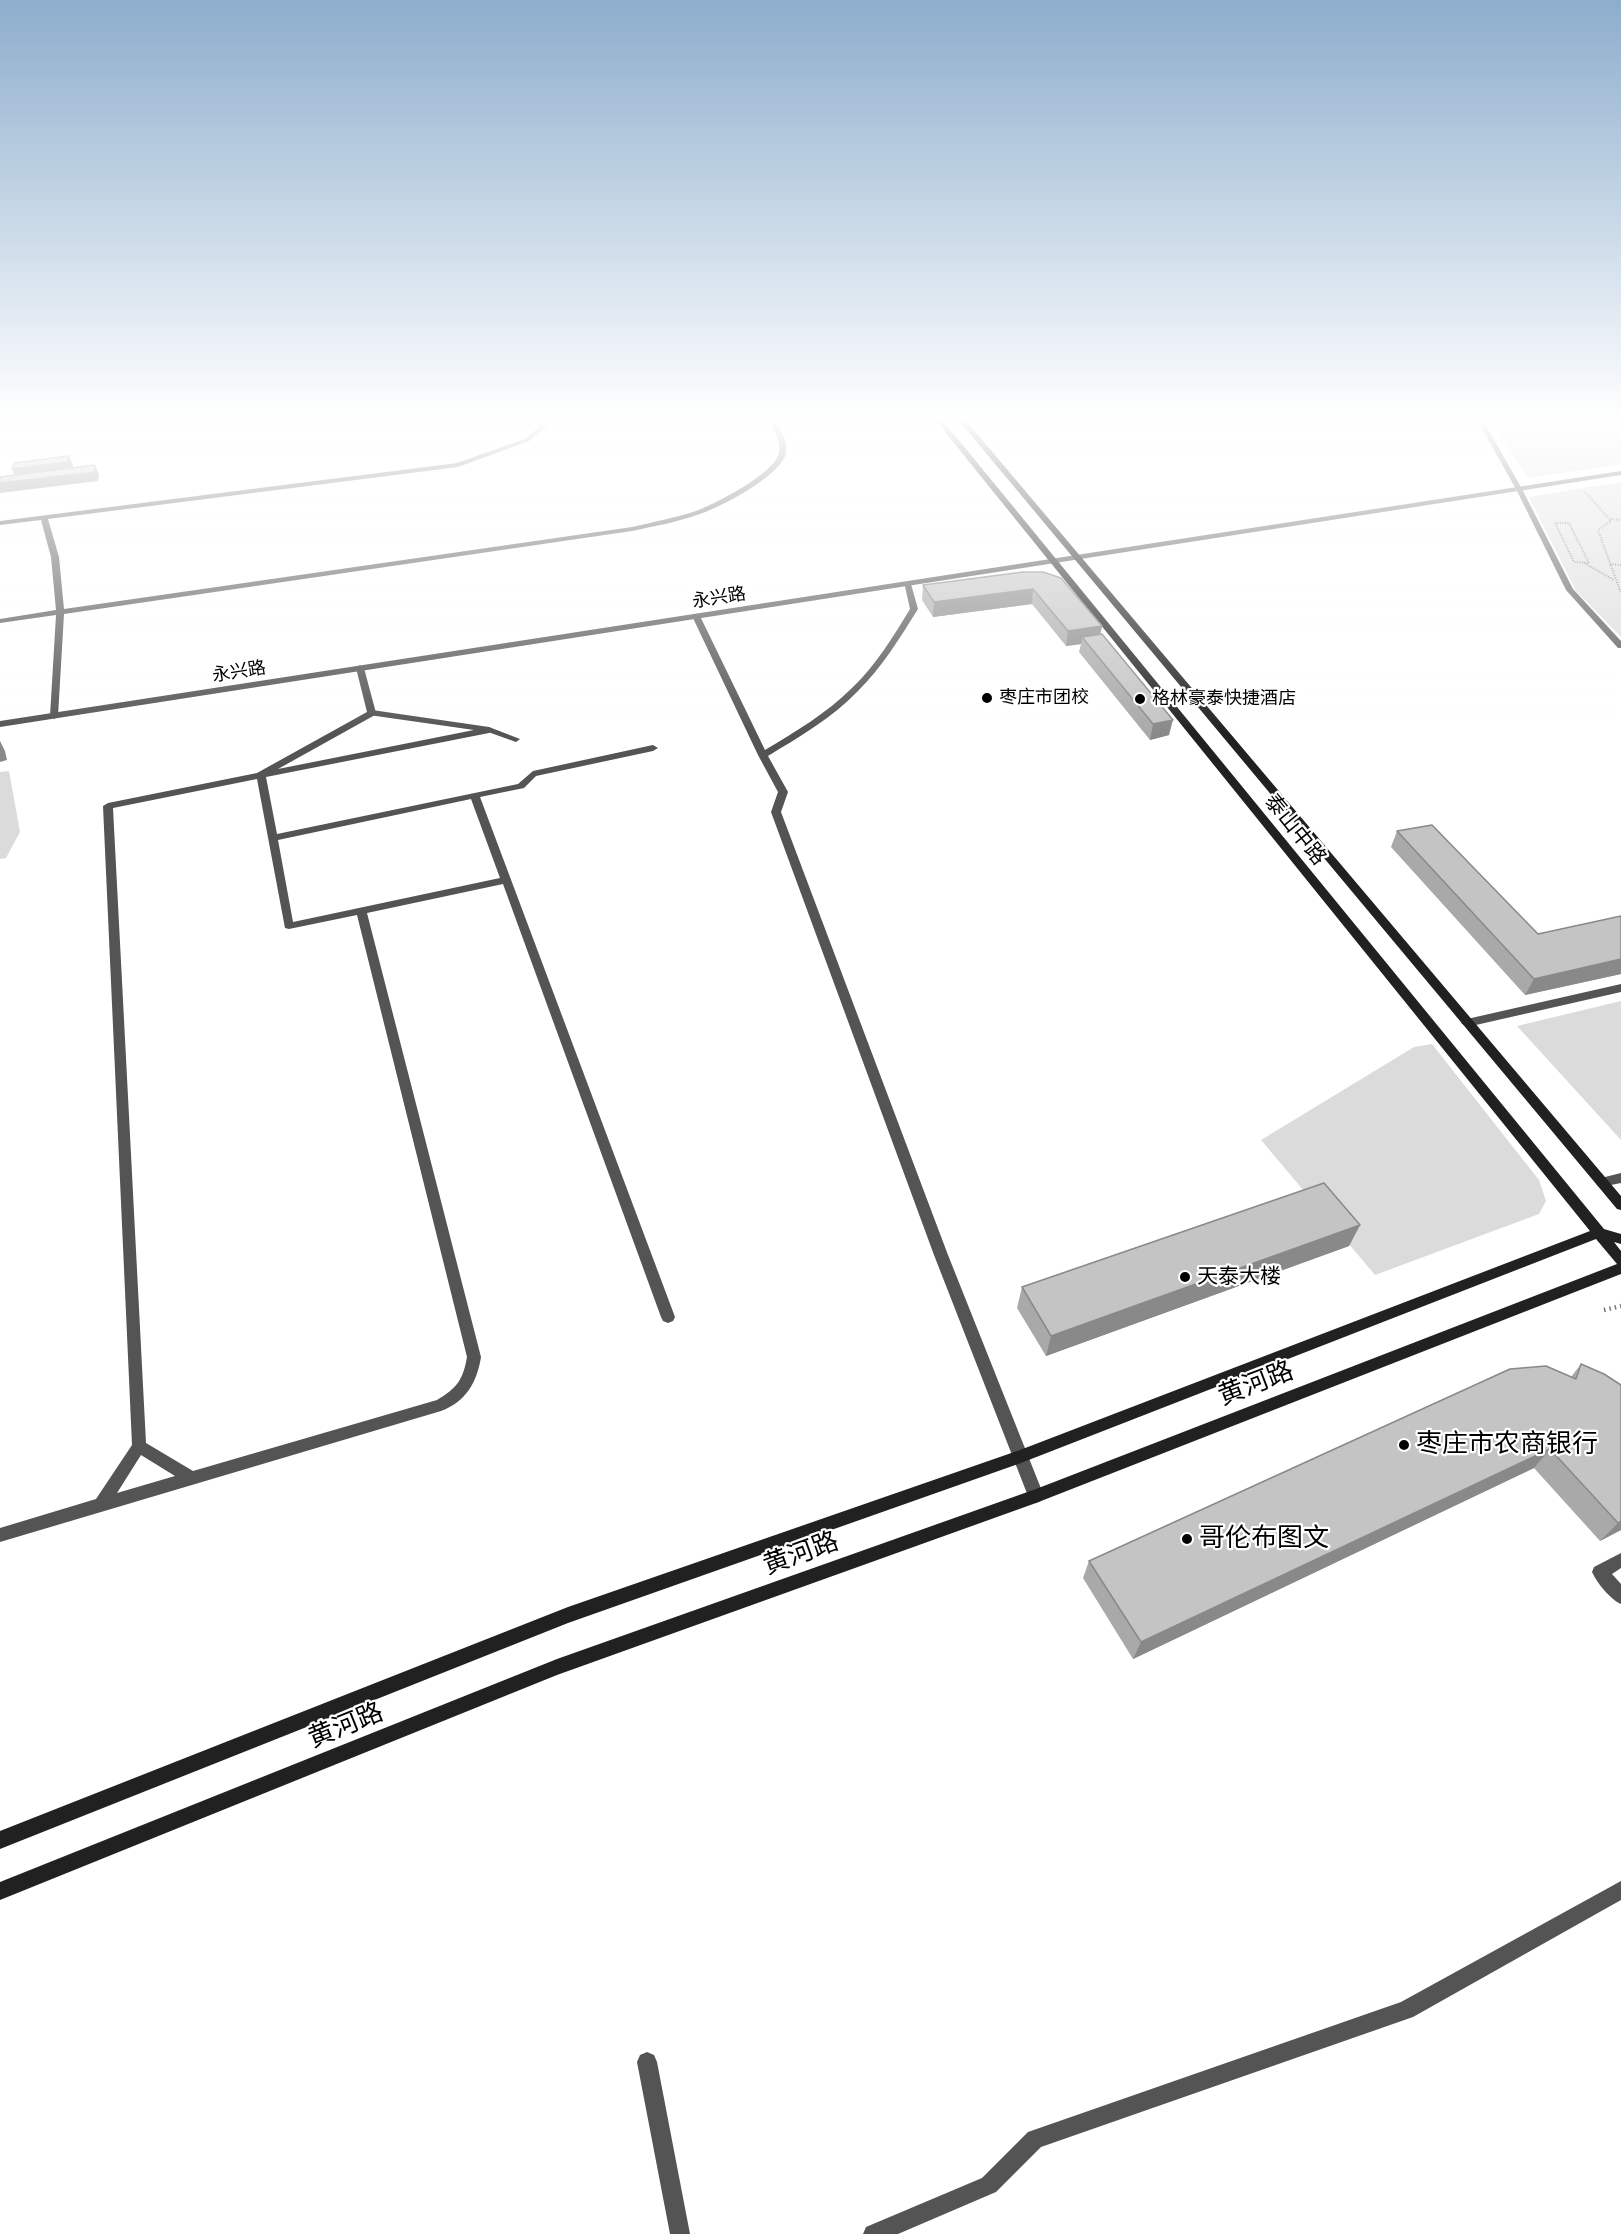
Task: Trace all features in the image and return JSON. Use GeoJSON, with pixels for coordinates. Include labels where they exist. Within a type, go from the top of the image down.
{"type":"FeatureCollection","features":[{"type":"Feature","properties":{"kind":"main road","name":"泰山中路"},"geometry":{"type":"LineString","coordinates":[[1025,526],[1621,1260]]}},
{"type":"Feature","properties":{"kind":"main road","name":"泰山中路"},"geometry":{"type":"LineString","coordinates":[[1050,526],[1621,1205]]}},
{"type":"Feature","properties":{"kind":"main road"},"geometry":{"type":"LineString","coordinates":[[1598,1233],[1621,1239]]}},
{"type":"Feature","properties":{"kind":"main road","name":"黄河路"},"geometry":{"type":"LineString","coordinates":[[0,1840],[568,1615],[1021,1456],[1598,1233]]}},
{"type":"Feature","properties":{"kind":"main road","name":"黄河路"},"geometry":{"type":"LineString","coordinates":[[0,1891],[557,1667],[1036,1496],[1621,1268]]}},
{"type":"Feature","properties":{"kind":"street"},"geometry":{"type":"LineString","coordinates":[[47,526],[55,557],[60,613],[54,716]]}},
{"type":"Feature","properties":{"kind":"street"},"geometry":{"type":"LineString","coordinates":[[0,621],[643,526]]}},
{"type":"Feature","properties":{"kind":"street","name":"永兴路"},"geometry":{"type":"LineString","coordinates":[[0,724],[1276,526]]}},
{"type":"Feature","properties":{"kind":"street"},"geometry":{"type":"LineString","coordinates":[[1538,526],[1570,590],[1621,646]]}},
{"type":"Feature","properties":{"kind":"street"},"geometry":{"type":"LineString","coordinates":[[763,755],[812,725],[845,699],[869,675],[893,644],[914,609],[907,584]]}},
{"type":"Feature","properties":{"kind":"street"},"geometry":{"type":"LineString","coordinates":[[696,616],[783,792],[776,812],[941,1255],[1036,1496]]}},
{"type":"Feature","properties":{"kind":"street"},"geometry":{"type":"LineString","coordinates":[[360,669],[372,713]]}},
{"type":"Feature","properties":{"kind":"street"},"geometry":{"type":"LineString","coordinates":[[261,775],[372,713],[489,730],[516,740]]}},
{"type":"Feature","properties":{"kind":"street"},"geometry":{"type":"LineString","coordinates":[[102,1504],[139,1446],[108,806],[489,730]]}},
{"type":"Feature","properties":{"kind":"street"},"geometry":{"type":"LineString","coordinates":[[273,838],[521,786],[533,774],[653,748]]}},
{"type":"Feature","properties":{"kind":"street"},"geometry":{"type":"LineString","coordinates":[[261,775],[290,926],[507,880]]}},
{"type":"Feature","properties":{"kind":"street"},"geometry":{"type":"LineString","coordinates":[[475,796],[668,1317]]}},
{"type":"Feature","properties":{"kind":"street"},"geometry":{"type":"LineString","coordinates":[[0,1535],[441,1405],[459,1394],[471,1377],[474,1357],[361,911]]}},
{"type":"Feature","properties":{"kind":"street"},"geometry":{"type":"LineString","coordinates":[[1467,1023],[1621,988]]}},
{"type":"Feature","properties":{"kind":"street"},"geometry":{"type":"LineString","coordinates":[[1601,1182],[1621,1178]]}},
{"type":"Feature","properties":{"kind":"street"},"geometry":{"type":"LineString","coordinates":[[139,1446],[191,1478]]}},
{"type":"Feature","properties":{"kind":"street"},"geometry":{"type":"LineString","coordinates":[[1621,1560],[1599,1572],[1621,1596]]}},
{"type":"Feature","properties":{"kind":"street"},"geometry":{"type":"LineString","coordinates":[[873,2234],[989,2185],[1035,2139],[1406,2010],[1621,1890]]}},
{"type":"Feature","properties":{"kind":"street"},"geometry":{"type":"LineString","coordinates":[[646,2062],[680,2234]]}},
{"type":"Feature","properties":{"kind":"path"},"geometry":{"type":"LineString","coordinates":[[1557,526],[1574,562],[1584,563],[1597,572],[1616,580]]}},
{"type":"Feature","properties":{"kind":"path"},"geometry":{"type":"LineString","coordinates":[[1571,526],[1588,563],[1584,563]]}},
{"type":"Feature","properties":{"kind":"path"},"geometry":{"type":"LineString","coordinates":[[1603,526],[1598,530],[1621,593]]}},
{"type":"Feature","properties":{"kind":"path"},"geometry":{"type":"LineString","coordinates":[[1609,564],[1621,565]]}},
{"type":"Feature","properties":{"kind":"path"},"geometry":{"type":"LineString","coordinates":[[1604,1310],[1621,1306]]}},
{"type":"Feature","properties":{"kind":"shaded area"},"geometry":{"type":"Polygon","coordinates":[[[1544,526],[1621,526],[1621,637],[1576,591],[1544,526]]]}},
{"type":"Feature","properties":{"kind":"shaded area"},"geometry":{"type":"Polygon","coordinates":[[[9,771],[20,832],[6,858],[0,859],[0,772],[9,771]]]}},
{"type":"Feature","properties":{"kind":"shaded area"},"geometry":{"type":"Polygon","coordinates":[[[1621,1001],[1621,1140],[1517,1026],[1621,1001]]]}},
{"type":"Feature","properties":{"kind":"shaded area"},"geometry":{"type":"Polygon","coordinates":[[[1432,1044],[1539,1180],[1546,1201],[1539,1214],[1375,1275],[1261,1140],[1414,1047],[1432,1044]]]}},
{"type":"Feature","properties":{"kind":"building"},"geometry":{"type":"Polygon","coordinates":[[[1023,572],[1043,572],[1061,578],[1102,626],[1068,631],[1033,589],[934,602],[923,585],[1023,572]]]}},
{"type":"Feature","properties":{"kind":"building"},"geometry":{"type":"Polygon","coordinates":[[[1102,634],[1173,720],[1153,724],[1082,637],[1102,634]]]}},
{"type":"Feature","properties":{"kind":"building"},"geometry":{"type":"Polygon","coordinates":[[[1432,825],[1538,934],[1621,916],[1621,959],[1534,979],[1397,831],[1432,825]]]}},
{"type":"Feature","properties":{"kind":"building","name":"天泰大楼"},"geometry":{"type":"Polygon","coordinates":[[[1324,1183],[1360,1225],[1051,1336],[1022,1287],[1324,1183]]]}},
{"type":"Feature","properties":{"kind":"building"},"geometry":{"type":"Polygon","coordinates":[[[1581,1364],[1604,1374],[1621,1385],[1621,1521],[1618,1523],[1550,1449],[1141,1642],[1089,1561],[1510,1369],[1546,1366],[1576,1379],[1581,1364]]]}},
{"type":"Feature","properties":{"kind":"place","name":"枣庄市团校"},"geometry":{"type":"Point","coordinates":[987,698]}},
{"type":"Feature","properties":{"kind":"place","name":"格林豪泰快捷酒店"},"geometry":{"type":"Point","coordinates":[1140,699]}},
{"type":"Feature","properties":{"kind":"place","name":"天泰大楼"},"geometry":{"type":"Point","coordinates":[1185,1277]}},
{"type":"Feature","properties":{"kind":"place","name":"枣庄市农商银行"},"geometry":{"type":"Point","coordinates":[1404,1445]}},
{"type":"Feature","properties":{"kind":"place","name":"哥伦布图文"},"geometry":{"type":"Point","coordinates":[1187,1539]}}]}
